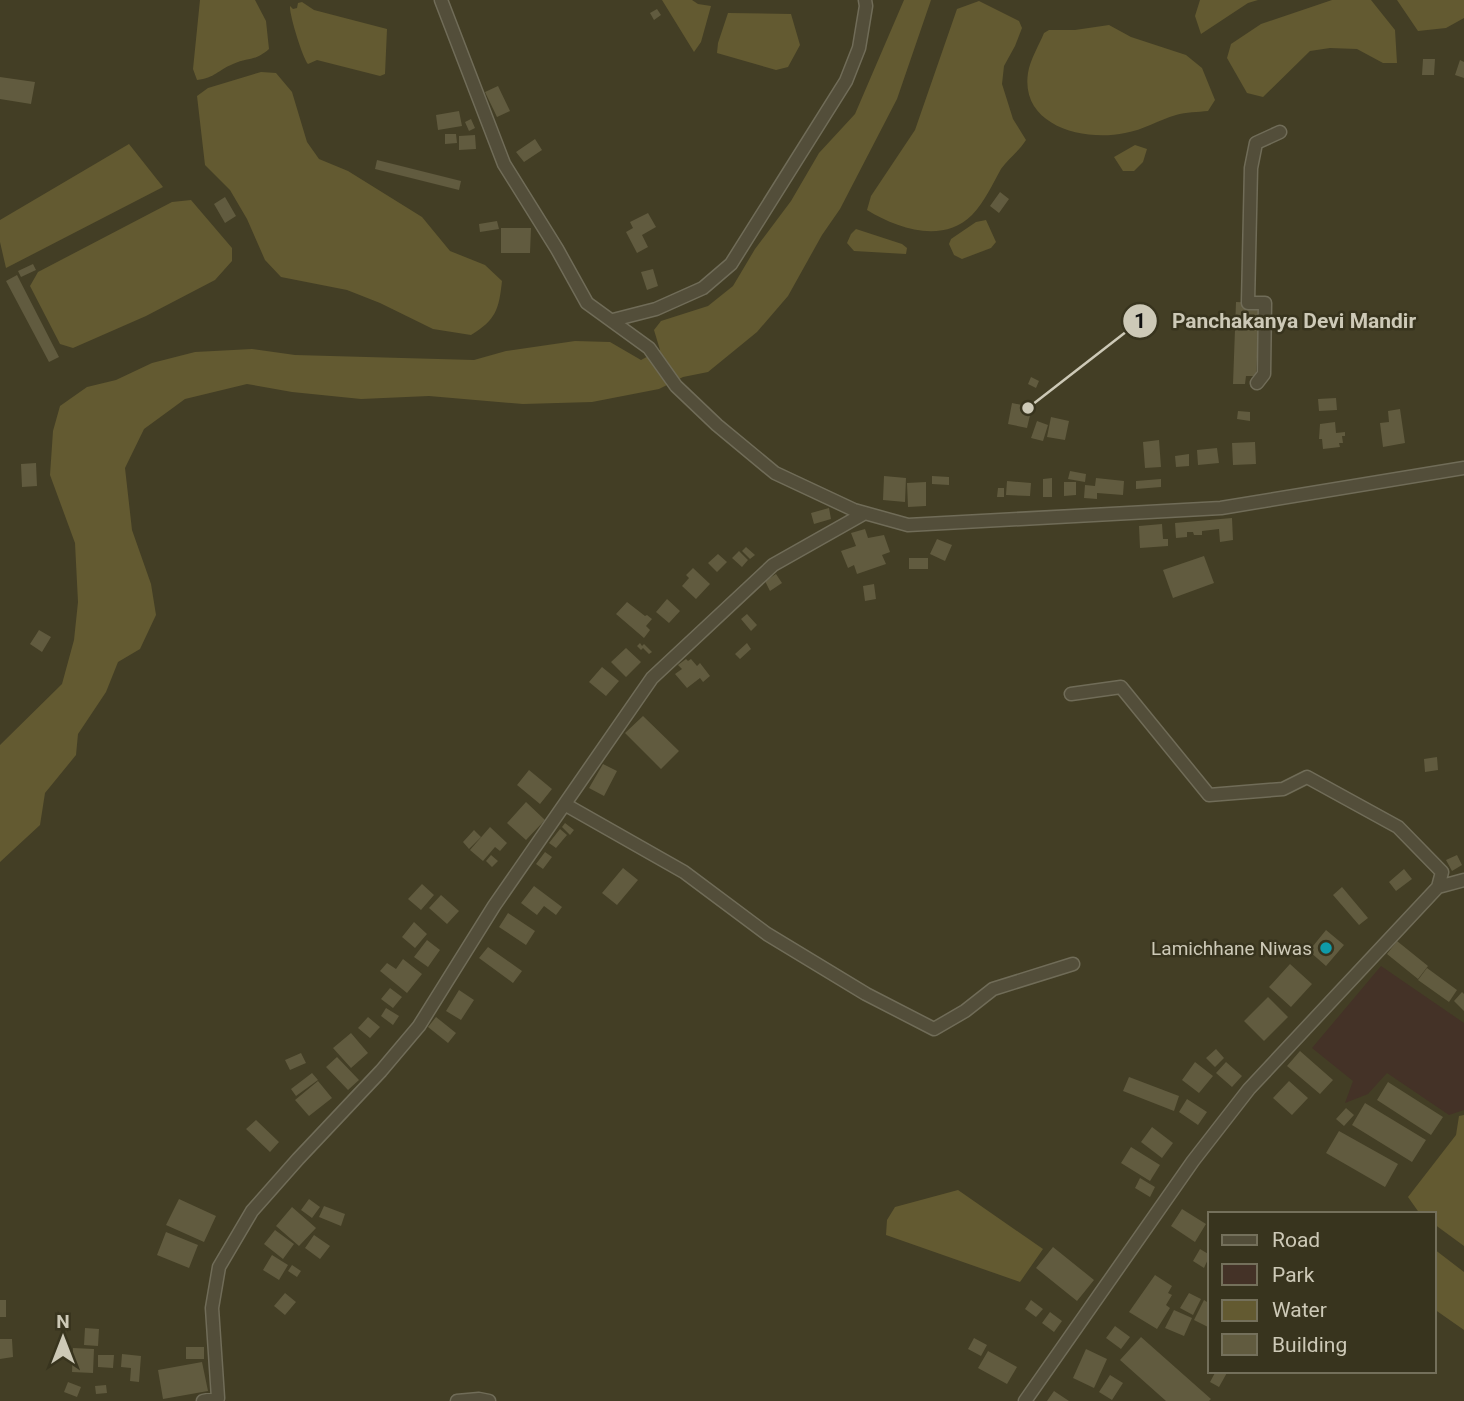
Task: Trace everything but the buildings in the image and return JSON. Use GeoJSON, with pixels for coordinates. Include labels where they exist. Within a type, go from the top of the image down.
{"type":"FeatureCollection","features":[{"type":"Feature","properties":{"kind":"street"},"geometry":{"type":"LineString","coordinates":[[441,0],[504,164],[587,303],[649,348],[676,386],[717,425],[775,473],[865,513],[908,524],[1220,509],[1464,468]]}},
{"type":"Feature","properties":{"kind":"street"},"geometry":{"type":"LineString","coordinates":[[613,320],[656,309],[703,288],[731,264],[846,81],[859,48],[865,0]]}},
{"type":"Feature","properties":{"kind":"street"},"geometry":{"type":"LineString","coordinates":[[1257,383],[1264,374],[1265,303],[1248,303],[1251,168],[1256,143],[1280,132]]}},
{"type":"Feature","properties":{"kind":"street"},"geometry":{"type":"LineString","coordinates":[[202,1401],[218,1399],[212,1308],[219,1267],[252,1211],[382,1071],[419,1026],[494,906],[652,678],[773,565],[865,513]]}},
{"type":"Feature","properties":{"kind":"street"},"geometry":{"type":"LineString","coordinates":[[1025,1401],[1193,1161],[1249,1089],[1438,887],[1442,872],[1398,827],[1307,777],[1283,789],[1209,795],[1121,687],[1071,694]]}},
{"type":"Feature","properties":{"kind":"street"},"geometry":{"type":"LineString","coordinates":[[566,805],[684,872],[767,934],[866,993],[934,1029],[965,1011],[993,989],[1073,964]]}},
{"type":"Feature","properties":{"kind":"street"},"geometry":{"type":"LineString","coordinates":[[1438,887],[1464,880]]}},
{"type":"Feature","properties":{"kind":"street"},"geometry":{"type":"LineString","coordinates":[[457,1401],[489,1401]]}},
{"type":"Feature","properties":{"kind":"green space"},"geometry":{"type":"Polygon","coordinates":[[[1381,966],[1464,1023],[1464,1110],[1449,1115],[1387,1073],[1368,1094],[1345,1103],[1353,1081],[1312,1048],[1381,966]]]}},
{"type":"Feature","properties":{"kind":"water"},"geometry":{"type":"Polygon","coordinates":[[[200,0],[255,0],[266,21],[269,49],[255,58],[233,64],[212,76],[197,80],[193,69],[200,0]]]}},
{"type":"Feature","properties":{"kind":"water"},"geometry":{"type":"Polygon","coordinates":[[[662,0],[692,0],[711,6],[701,42],[694,52],[662,0]]]}},
{"type":"Feature","properties":{"kind":"water"},"geometry":{"type":"Polygon","coordinates":[[[904,0],[931,0],[897,99],[840,209],[822,235],[788,296],[757,332],[708,372],[683,377],[659,389],[592,402],[523,404],[429,396],[361,399],[247,384],[185,399],[144,429],[125,468],[132,530],[151,584],[156,615],[140,649],[118,662],[106,692],[78,734],[76,755],[45,793],[40,825],[0,862],[0,745],[62,684],[74,640],[78,602],[75,543],[50,475],[53,431],[60,406],[87,387],[116,380],[152,363],[195,352],[252,349],[295,355],[474,360],[506,351],[575,341],[610,342],[641,360],[660,350],[654,330],[661,321],[708,306],[733,286],[755,249],[791,201],[819,153],[855,114],[904,0]]]}},
{"type":"Feature","properties":{"kind":"water"},"geometry":{"type":"Polygon","coordinates":[[[1200,0],[1258,0],[1248,3],[1201,34],[1195,16],[1200,0]]]}},
{"type":"Feature","properties":{"kind":"water"},"geometry":{"type":"Polygon","coordinates":[[[1332,0],[1371,0],[1395,30],[1397,63],[1383,63],[1357,49],[1330,48],[1310,51],[1263,97],[1247,93],[1227,58],[1231,44],[1261,24],[1332,0]]]}},
{"type":"Feature","properties":{"kind":"water"},"geometry":{"type":"Polygon","coordinates":[[[1397,0],[1464,0],[1464,18],[1446,28],[1418,31],[1397,0]]]}},
{"type":"Feature","properties":{"kind":"water"},"geometry":{"type":"Polygon","coordinates":[[[979,1],[1019,21],[1022,28],[1004,66],[1002,84],[1013,119],[1026,140],[1001,169],[977,210],[960,224],[934,231],[906,228],[867,210],[871,196],[915,130],[957,9],[979,1]]]}},
{"type":"Feature","properties":{"kind":"water"},"geometry":{"type":"Polygon","coordinates":[[[302,2],[314,10],[387,29],[385,74],[380,76],[317,60],[308,64],[290,11],[290,6],[297,8],[298,3],[302,2]]]}},
{"type":"Feature","properties":{"kind":"water"},"geometry":{"type":"Polygon","coordinates":[[[728,13],[791,14],[800,45],[788,67],[776,70],[717,53],[728,13]]]}},
{"type":"Feature","properties":{"kind":"water"},"geometry":{"type":"Polygon","coordinates":[[[1109,25],[1131,37],[1186,55],[1202,68],[1215,100],[1208,111],[1180,114],[1132,132],[1109,135],[1074,132],[1044,118],[1034,106],[1028,91],[1028,73],[1044,33],[1049,30],[1075,30],[1109,25]]]}},
{"type":"Feature","properties":{"kind":"water"},"geometry":{"type":"Polygon","coordinates":[[[261,72],[276,73],[292,92],[307,142],[319,159],[348,171],[422,217],[450,251],[485,265],[502,281],[495,313],[486,324],[471,335],[433,329],[347,290],[281,277],[265,260],[247,219],[230,190],[205,165],[197,96],[208,88],[261,72]]]}},
{"type":"Feature","properties":{"kind":"water"},"geometry":{"type":"Polygon","coordinates":[[[129,144],[163,187],[6,268],[0,242],[0,220],[129,144]]]}},
{"type":"Feature","properties":{"kind":"water"},"geometry":{"type":"Polygon","coordinates":[[[1135,145],[1147,149],[1143,162],[1134,171],[1123,171],[1114,157],[1135,145]]]}},
{"type":"Feature","properties":{"kind":"water"},"geometry":{"type":"Polygon","coordinates":[[[191,200],[232,248],[232,261],[215,280],[146,316],[73,348],[60,344],[30,286],[38,272],[172,202],[191,200]]]}},
{"type":"Feature","properties":{"kind":"water"},"geometry":{"type":"Polygon","coordinates":[[[986,220],[996,242],[991,248],[962,259],[954,255],[949,244],[951,239],[976,222],[986,220]]]}},
{"type":"Feature","properties":{"kind":"water"},"geometry":{"type":"Polygon","coordinates":[[[856,229],[902,244],[907,248],[906,254],[854,251],[847,243],[856,229]]]}},
{"type":"Feature","properties":{"kind":"water"},"geometry":{"type":"Polygon","coordinates":[[[1464,1115],[1464,1246],[1436,1225],[1436,1212],[1419,1212],[1408,1197],[1456,1135],[1459,1116],[1464,1115]]]}},
{"type":"Feature","properties":{"kind":"water"},"geometry":{"type":"Polygon","coordinates":[[[958,1190],[1043,1249],[1020,1282],[886,1235],[887,1220],[895,1207],[958,1190]]]}},
{"type":"Feature","properties":{"kind":"water"},"geometry":{"type":"Polygon","coordinates":[[[1436,1251],[1464,1272],[1464,1330],[1436,1310],[1436,1251]]]}},
{"type":"Feature","properties":{"kind":"place","name":"Panchakanya Devi Mandir"},"geometry":{"type":"Point","coordinates":[1028,408]}},
{"type":"Feature","properties":{"kind":"place","name":"Lamichhane Niwas"},"geometry":{"type":"Point","coordinates":[1326,948]}}]}
